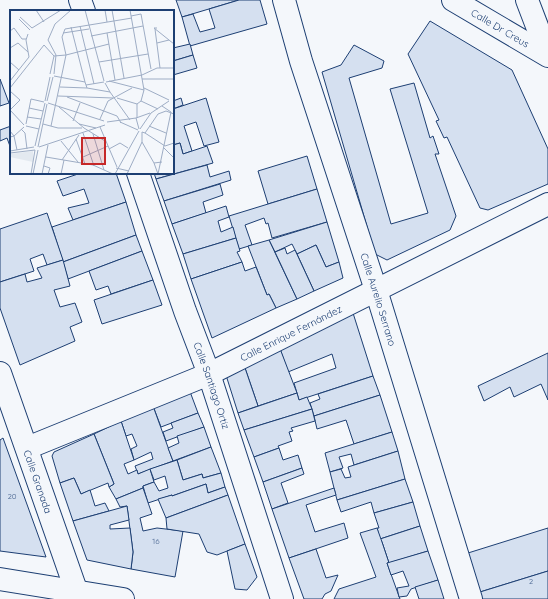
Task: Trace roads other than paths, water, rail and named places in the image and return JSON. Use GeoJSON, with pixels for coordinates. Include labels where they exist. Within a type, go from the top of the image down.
{"type":"FeatureCollection","features":[{"type":"Feature","properties":{"kind":"street"},"geometry":{"type":"LineString","coordinates":[[80,0],[84,10]]}},
{"type":"Feature","properties":{"kind":"street","name":"Calle Aurelio Serrano"},"geometry":{"type":"LineString","coordinates":[[284,0],[301,61],[376,290],[471,599]]}},
{"type":"Feature","properties":{"kind":"street","name":"Calle Dr Creus"},"geometry":{"type":"LineString","coordinates":[[453,0],[548,56]]}},
{"type":"Feature","properties":{"kind":"street"},"geometry":{"type":"LineString","coordinates":[[527,0],[548,56]]}},
{"type":"Feature","properties":{"kind":"street","name":"Calle Santiago Ortiz"},"geometry":{"type":"LineString","coordinates":[[138,174],[185,311],[209,374],[282,599]]}},
{"type":"Feature","properties":{"kind":"street","name":"Calle Enrique Fernández"},"geometry":{"type":"LineString","coordinates":[[27,448],[209,374],[548,204]]}},
{"type":"Feature","properties":{"kind":"street","name":"Calle Granada"},"geometry":{"type":"LineString","coordinates":[[0,373],[76,590]]}},
{"type":"Feature","properties":{"kind":"street"},"geometry":{"type":"LineString","coordinates":[[0,579],[76,590],[124,599]]}}]}
